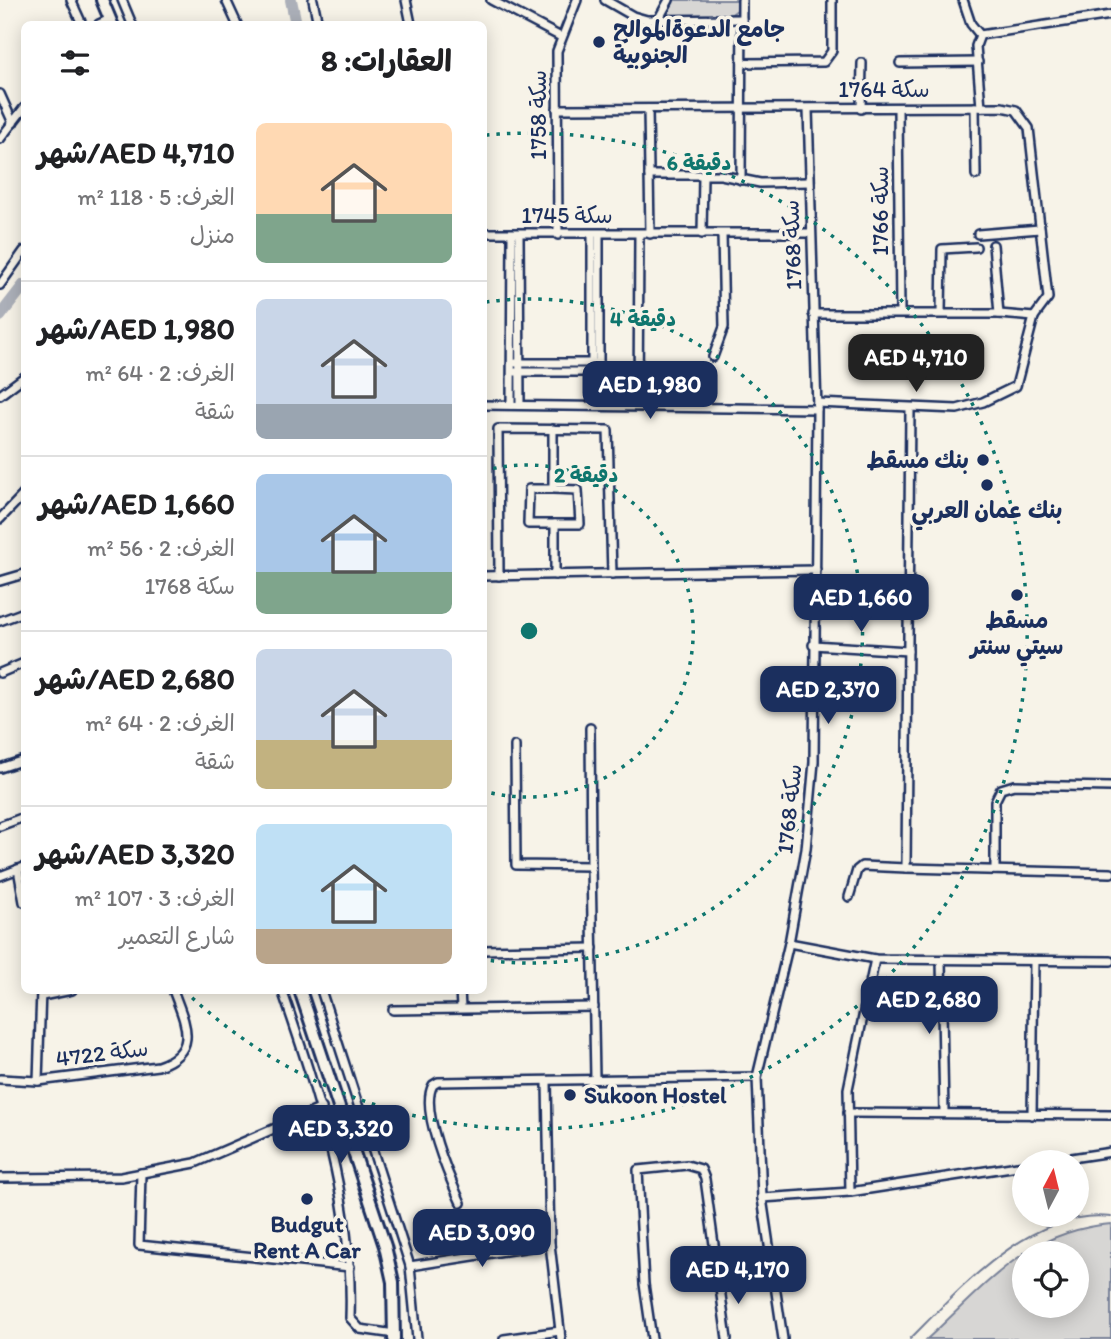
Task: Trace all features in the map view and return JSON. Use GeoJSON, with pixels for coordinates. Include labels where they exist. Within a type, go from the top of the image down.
{"type":"FeatureCollection","features":[{"type":"Feature","properties":{"kind":"main road"},"geometry":{"type":"LineString","coordinates":[[102,0],[111,21]]}},
{"type":"Feature","properties":{"kind":"main road"},"geometry":{"type":"LineString","coordinates":[[301,994],[385,1246],[393,1282],[395,1336]]}},
{"type":"Feature","properties":{"kind":"street"},"geometry":{"type":"LineString","coordinates":[[71,0],[81,21]]}},
{"type":"Feature","properties":{"kind":"street"},"geometry":{"type":"LineString","coordinates":[[122,0],[131,21]]}},
{"type":"Feature","properties":{"kind":"street"},"geometry":{"type":"LineString","coordinates":[[226,0],[236,21]]}},
{"type":"Feature","properties":{"kind":"street"},"geometry":{"type":"LineString","coordinates":[[313,0],[317,21]]}},
{"type":"Feature","properties":{"kind":"street"},"geometry":{"type":"LineString","coordinates":[[406,0],[410,21]]}},
{"type":"Feature","properties":{"kind":"street"},"geometry":{"type":"LineString","coordinates":[[491,0],[561,37]]}},
{"type":"Feature","properties":{"kind":"street","name":"سكة 1758"},"geometry":{"type":"LineString","coordinates":[[558,234],[557,51],[577,0]]}},
{"type":"Feature","properties":{"kind":"street"},"geometry":{"type":"LineString","coordinates":[[605,0],[633,16],[658,20],[742,19]]}},
{"type":"Feature","properties":{"kind":"street"},"geometry":{"type":"LineString","coordinates":[[658,20],[669,0]]}},
{"type":"Feature","properties":{"kind":"street"},"geometry":{"type":"LineString","coordinates":[[741,180],[744,108],[742,0]]}},
{"type":"Feature","properties":{"kind":"street"},"geometry":{"type":"LineString","coordinates":[[743,63],[824,62],[832,51],[832,0]]}},
{"type":"Feature","properties":{"kind":"street"},"geometry":{"type":"LineString","coordinates":[[963,0],[971,24],[980,35],[976,175]]}},
{"type":"Feature","properties":{"kind":"street"},"geometry":{"type":"LineString","coordinates":[[980,35],[1111,15]]}},
{"type":"Feature","properties":{"kind":"street"},"geometry":{"type":"LineString","coordinates":[[861,109],[862,62]]}},
{"type":"Feature","properties":{"kind":"street"},"geometry":{"type":"LineString","coordinates":[[900,63],[978,62]]}},
{"type":"Feature","properties":{"kind":"street"},"geometry":{"type":"LineString","coordinates":[[0,94],[13,123]]}},
{"type":"Feature","properties":{"kind":"street","name":"سكة 1764"},"geometry":{"type":"LineString","coordinates":[[557,109],[1009,107],[1026,119],[1040,229],[1048,298],[1034,317]]}},
{"type":"Feature","properties":{"kind":"street"},"geometry":{"type":"LineString","coordinates":[[648,109],[650,234]]}},
{"type":"Feature","properties":{"kind":"street","name":"سكة 1768"},"geometry":{"type":"LineString","coordinates":[[783,1339],[762,1198],[757,1077],[789,943],[806,849],[814,762],[817,406],[808,109]]}},
{"type":"Feature","properties":{"kind":"street","name":"سكة 1766"},"geometry":{"type":"LineString","coordinates":[[898,109],[900,312]]}},
{"type":"Feature","properties":{"kind":"street"},"geometry":{"type":"LineString","coordinates":[[0,139],[21,112]]}},
{"type":"Feature","properties":{"kind":"street"},"geometry":{"type":"LineString","coordinates":[[649,175],[703,175],[741,180],[809,182]]}},
{"type":"Feature","properties":{"kind":"street"},"geometry":{"type":"LineString","coordinates":[[702,234],[703,175]]}},
{"type":"Feature","properties":{"kind":"street"},"geometry":{"type":"LineString","coordinates":[[978,234],[1040,229]]}},
{"type":"Feature","properties":{"kind":"street","name":"سكة 1745"},"geometry":{"type":"LineString","coordinates":[[487,233],[810,233]]}},
{"type":"Feature","properties":{"kind":"street"},"geometry":{"type":"LineString","coordinates":[[713,357],[724,327],[722,233]]}},
{"type":"Feature","properties":{"kind":"street"},"geometry":{"type":"LineString","coordinates":[[515,234],[516,368],[520,405]]}},
{"type":"Feature","properties":{"kind":"street"},"geometry":{"type":"LineString","coordinates":[[595,234],[596,406]]}},
{"type":"Feature","properties":{"kind":"street"},"geometry":{"type":"LineString","coordinates":[[638,407],[639,234]]}},
{"type":"Feature","properties":{"kind":"street"},"geometry":{"type":"LineString","coordinates":[[993,245],[999,313]]}},
{"type":"Feature","properties":{"kind":"street"},"geometry":{"type":"LineString","coordinates":[[941,313],[942,249],[976,247]]}},
{"type":"Feature","properties":{"kind":"street"},"geometry":{"type":"LineString","coordinates":[[0,285],[21,255]]}},
{"type":"Feature","properties":{"kind":"street"},"geometry":{"type":"LineString","coordinates":[[487,405],[964,408],[1016,386],[1034,317],[999,313],[813,314]]}},
{"type":"Feature","properties":{"kind":"street"},"geometry":{"type":"LineString","coordinates":[[516,368],[596,368]]}},
{"type":"Feature","properties":{"kind":"street"},"geometry":{"type":"LineString","coordinates":[[511,405],[516,368]]}},
{"type":"Feature","properties":{"kind":"street"},"geometry":{"type":"LineString","coordinates":[[0,395],[21,379]]}},
{"type":"Feature","properties":{"kind":"street"},"geometry":{"type":"LineString","coordinates":[[906,868],[910,408]]}},
{"type":"Feature","properties":{"kind":"street"},"geometry":{"type":"LineString","coordinates":[[499,576],[498,429],[608,430],[612,574]]}},
{"type":"Feature","properties":{"kind":"street"},"geometry":{"type":"LineString","coordinates":[[553,429],[553,489]]}},
{"type":"Feature","properties":{"kind":"street"},"geometry":{"type":"LineString","coordinates":[[529,489],[553,489],[578,489],[580,524],[528,524],[529,489]]}},
{"type":"Feature","properties":{"kind":"street"},"geometry":{"type":"LineString","coordinates":[[0,519],[21,498]]}},
{"type":"Feature","properties":{"kind":"street"},"geometry":{"type":"LineString","coordinates":[[555,524],[555,575]]}},
{"type":"Feature","properties":{"kind":"street"},"geometry":{"type":"LineString","coordinates":[[487,576],[816,570]]}},
{"type":"Feature","properties":{"kind":"street"},"geometry":{"type":"LineString","coordinates":[[0,581],[21,575]]}},
{"type":"Feature","properties":{"kind":"street"},"geometry":{"type":"LineString","coordinates":[[0,621],[21,613]]}},
{"type":"Feature","properties":{"kind":"street"},"geometry":{"type":"LineString","coordinates":[[813,645],[908,650]]}},
{"type":"Feature","properties":{"kind":"street"},"geometry":{"type":"LineString","coordinates":[[0,673],[21,664]]}},
{"type":"Feature","properties":{"kind":"street"},"geometry":{"type":"LineString","coordinates":[[590,728],[595,1078]]}},
{"type":"Feature","properties":{"kind":"street"},"geometry":{"type":"LineString","coordinates":[[515,746],[516,865],[591,866]]}},
{"type":"Feature","properties":{"kind":"street"},"geometry":{"type":"LineString","coordinates":[[0,768],[21,761]]}},
{"type":"Feature","properties":{"kind":"street"},"geometry":{"type":"LineString","coordinates":[[995,870],[995,802],[1001,789],[1014,785],[1111,787]]}},
{"type":"Feature","properties":{"kind":"street"},"geometry":{"type":"LineString","coordinates":[[0,827],[21,818]]}},
{"type":"Feature","properties":{"kind":"street"},"geometry":{"type":"LineString","coordinates":[[849,897],[857,870],[863,866],[1111,873]]}},
{"type":"Feature","properties":{"kind":"street"},"geometry":{"type":"LineString","coordinates":[[0,876],[21,868]]}},
{"type":"Feature","properties":{"kind":"street"},"geometry":{"type":"LineString","coordinates":[[789,943],[875,959],[1111,961]]}},
{"type":"Feature","properties":{"kind":"street"},"geometry":{"type":"LineString","coordinates":[[487,950],[593,948]]}},
{"type":"Feature","properties":{"kind":"street"},"geometry":{"type":"LineString","coordinates":[[850,1192],[848,1114],[851,1065],[875,959]]}},
{"type":"Feature","properties":{"kind":"street"},"geometry":{"type":"LineString","coordinates":[[942,960],[944,1112]]}},
{"type":"Feature","properties":{"kind":"street"},"geometry":{"type":"LineString","coordinates":[[1032,1115],[1034,961]]}},
{"type":"Feature","properties":{"kind":"street"},"geometry":{"type":"LineString","coordinates":[[38,1081],[41,994]]}},
{"type":"Feature","properties":{"kind":"street","name":"سكة 4722"},"geometry":{"type":"LineString","coordinates":[[0,1079],[38,1081],[159,1066],[173,1061],[185,1049],[187,1029],[174,994]]}},
{"type":"Feature","properties":{"kind":"street"},"geometry":{"type":"LineString","coordinates":[[283,994],[322,1108],[350,1267],[350,1318],[353,1325],[359,1329],[395,1336]]}},
{"type":"Feature","properties":{"kind":"street"},"geometry":{"type":"LineString","coordinates":[[322,994],[410,1266],[417,1339]]}},
{"type":"Feature","properties":{"kind":"street"},"geometry":{"type":"LineString","coordinates":[[460,994],[461,1008]]}},
{"type":"Feature","properties":{"kind":"street"},"geometry":{"type":"LineString","coordinates":[[393,1010],[594,1007]]}},
{"type":"Feature","properties":{"kind":"street"},"geometry":{"type":"LineString","coordinates":[[461,1203],[434,1130],[428,1098],[433,1085],[595,1078],[757,1077]]}},
{"type":"Feature","properties":{"kind":"street"},"geometry":{"type":"LineString","coordinates":[[504,1339],[560,1335],[550,1244],[547,1082]]}},
{"type":"Feature","properties":{"kind":"street"},"geometry":{"type":"LineString","coordinates":[[0,1178],[121,1177],[195,1163],[322,1108]]}},
{"type":"Feature","properties":{"kind":"street"},"geometry":{"type":"LineString","coordinates":[[848,1114],[944,1112],[1111,1115]]}},
{"type":"Feature","properties":{"kind":"street"},"geometry":{"type":"LineString","coordinates":[[1089,1155],[1111,1152]]}},
{"type":"Feature","properties":{"kind":"street"},"geometry":{"type":"LineString","coordinates":[[652,1339],[644,1284],[638,1170],[687,1165],[701,1170],[705,1179],[727,1339]]}},
{"type":"Feature","properties":{"kind":"street"},"geometry":{"type":"LineString","coordinates":[[762,1198],[850,1192],[1012,1167]]}},
{"type":"Feature","properties":{"kind":"street"},"geometry":{"type":"LineString","coordinates":[[141,1174],[139,1245],[314,1266],[350,1267]]}},
{"type":"Feature","properties":{"kind":"street"},"geometry":{"type":"LineString","coordinates":[[410,1266],[550,1244]]}},
{"type":"Feature","properties":{"kind":"street"},"geometry":{"type":"LineString","coordinates":[[718,1267],[770,1260]]}},
{"type":"Feature","properties":{"kind":"shaded area"},"geometry":{"type":"Polygon","coordinates":[[[674,0],[739,0],[737,10],[729,16],[665,18],[674,0]]]}},
{"type":"Feature","properties":{"kind":"shaded area"},"geometry":{"type":"Polygon","coordinates":[[[1111,1224],[1111,1339],[927,1339],[1012,1262],[1012,1318],[1089,1318],[1089,1241],[1047,1241],[1111,1224]]]}},
{"type":"Feature","properties":{"kind":"waterway"},"geometry":{"type":"LineString","coordinates":[[291,0],[295,21]]}},
{"type":"Feature","properties":{"kind":"waterway"},"geometry":{"type":"LineString","coordinates":[[0,316],[21,289]]}},
{"type":"Feature","properties":{"kind":"waterway"},"geometry":{"type":"LineString","coordinates":[[910,1339],[975,1275],[1026,1238],[1053,1225],[1082,1217],[1111,1217]]}},
{"type":"Feature","properties":{"kind":"place","name":"جامع الدعوةالموالح الجنوبية"},"geometry":{"type":"Point","coordinates":[599,42]}},
{"type":"Feature","properties":{"kind":"place","name":"بنك مسقط"},"geometry":{"type":"Point","coordinates":[983,460]}},
{"type":"Feature","properties":{"kind":"place","name":"بنك عمان العربي"},"geometry":{"type":"Point","coordinates":[987,485]}},
{"type":"Feature","properties":{"kind":"place","name":"مسقط سيتي سنتر"},"geometry":{"type":"Point","coordinates":[1017,595]}},
{"type":"Feature","properties":{"kind":"place","name":"Sukoon Hostel"},"geometry":{"type":"Point","coordinates":[570,1095]}},
{"type":"Feature","properties":{"kind":"place","name":"Budgut Rent A Car"},"geometry":{"type":"Point","coordinates":[307,1199]}}]}
